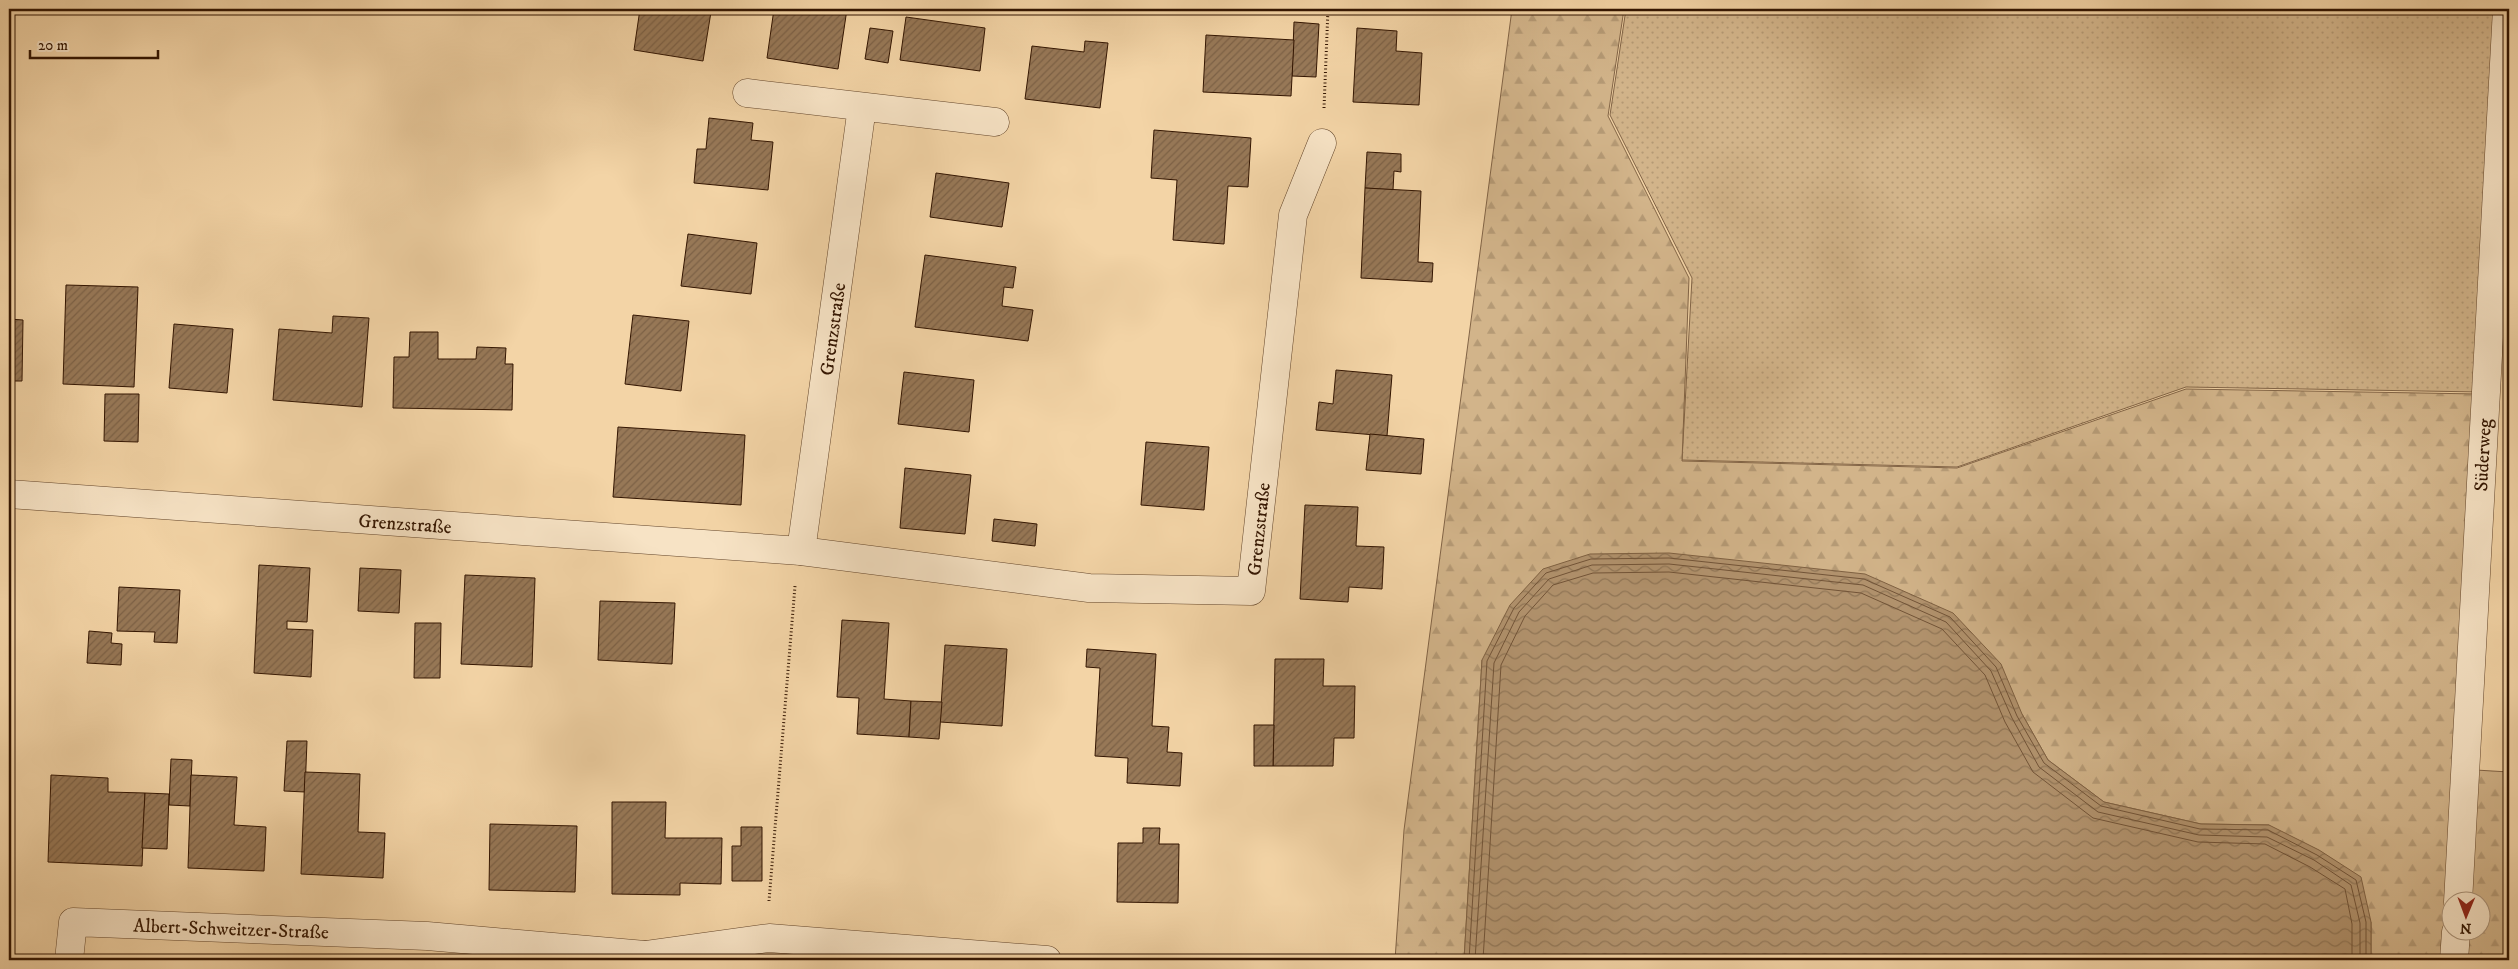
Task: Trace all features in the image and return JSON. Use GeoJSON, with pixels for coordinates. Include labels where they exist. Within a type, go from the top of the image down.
{"type":"FeatureCollection","features":[{"type":"Feature","properties":{"kind":"street","name":"Süderweg"},"geometry":{"type":"LineString","coordinates":[[2459,892],[2507,9]]}},
{"type":"Feature","properties":{"kind":"street"},"geometry":{"type":"LineString","coordinates":[[747,93],[995,122]]}},
{"type":"Feature","properties":{"kind":"street","name":"Grenzstraße"},"geometry":{"type":"LineString","coordinates":[[801,551],[862,107]]}},
{"type":"Feature","properties":{"kind":"street","name":"Grenzstraße"},"geometry":{"type":"LineString","coordinates":[[9,494],[801,551],[1089,588],[1251,591],[1293,215],[1322,143]]}},
{"type":"Feature","properties":{"kind":"street","name":"Albert-Schweitzer-Straße"},"geometry":{"type":"LineString","coordinates":[[69,960],[73,922],[427,936],[645,958]]}},
{"type":"Feature","properties":{"kind":"street"},"geometry":{"type":"LineString","coordinates":[[645,958],[769,938],[1046,960]]}},
{"type":"Feature","properties":{"kind":"street"},"geometry":{"type":"LineString","coordinates":[[2454,960],[2455,942]]}},
{"type":"Feature","properties":{"kind":"path"},"geometry":{"type":"LineString","coordinates":[[1322,143],[1328,9]]}},
{"type":"Feature","properties":{"kind":"path"},"geometry":{"type":"LineString","coordinates":[[769,938],[768,918],[794,587],[801,551]]}},
{"type":"Feature","properties":{"kind":"green space"},"geometry":{"type":"Polygon","coordinates":[[[1512,9],[1624,9],[1608,116],[1689,278],[1682,461],[1957,468],[2186,389],[2479,394],[2459,769],[2509,772],[2509,960],[2371,960],[2371,922],[2269,825],[2201,824],[2104,802],[2048,760],[2022,714],[1482,660],[1464,960],[1395,960],[1404,830],[1512,9]]]}},
{"type":"Feature","properties":{"kind":"green space"},"geometry":{"type":"Polygon","coordinates":[[[1626,9],[2494,9],[2480,392],[2186,387],[1957,467],[1682,460],[1692,278],[1610,115],[1626,9]]]}},
{"type":"Feature","properties":{"kind":"water"},"geometry":{"type":"Polygon","coordinates":[[[1669,553],[1865,574],[1953,613],[2001,664],[2022,714],[2048,760],[2104,802],[2201,824],[2269,825],[2319,850],[2361,877],[2371,922],[2371,960],[1464,960],[1482,660],[1510,605],[1543,569],[1590,554],[1669,553]]]}},
{"type":"Feature","properties":{"kind":"building"},"geometry":{"type":"Polygon","coordinates":[[[640,9],[687,9],[711,12],[703,61],[634,50],[640,9]]]}},
{"type":"Feature","properties":{"kind":"building"},"geometry":{"type":"Polygon","coordinates":[[[774,9],[847,9],[838,69],[767,58],[774,9]]]}},
{"type":"Feature","properties":{"kind":"building"},"geometry":{"type":"Polygon","coordinates":[[[906,17],[985,28],[980,71],[900,60],[906,17]]]}},
{"type":"Feature","properties":{"kind":"building"},"geometry":{"type":"Polygon","coordinates":[[[1294,22],[1319,24],[1316,77],[1292,76],[1294,22]]]}},
{"type":"Feature","properties":{"kind":"building"},"geometry":{"type":"Polygon","coordinates":[[[870,28],[893,31],[888,63],[865,59],[870,28]]]}},
{"type":"Feature","properties":{"kind":"building"},"geometry":{"type":"Polygon","coordinates":[[[1357,28],[1397,31],[1396,51],[1422,53],[1419,105],[1353,102],[1357,28]]]}},
{"type":"Feature","properties":{"kind":"building"},"geometry":{"type":"Polygon","coordinates":[[[1206,35],[1294,40],[1291,96],[1203,92],[1206,35]]]}},
{"type":"Feature","properties":{"kind":"building"},"geometry":{"type":"Polygon","coordinates":[[[1085,41],[1108,43],[1100,108],[1025,99],[1032,46],[1084,52],[1085,41]]]}},
{"type":"Feature","properties":{"kind":"building"},"geometry":{"type":"Polygon","coordinates":[[[709,118],[753,123],[751,140],[773,142],[768,190],[694,183],[697,149],[706,149],[709,118]]]}},
{"type":"Feature","properties":{"kind":"building"},"geometry":{"type":"Polygon","coordinates":[[[1154,130],[1251,138],[1248,187],[1228,186],[1224,244],[1173,240],[1177,180],[1151,178],[1154,130]]]}},
{"type":"Feature","properties":{"kind":"building"},"geometry":{"type":"Polygon","coordinates":[[[1367,152],[1401,154],[1401,172],[1394,171],[1393,190],[1365,188],[1367,152]]]}},
{"type":"Feature","properties":{"kind":"building"},"geometry":{"type":"Polygon","coordinates":[[[936,173],[1009,183],[1002,227],[930,217],[936,173]]]}},
{"type":"Feature","properties":{"kind":"building"},"geometry":{"type":"Polygon","coordinates":[[[1365,188],[1421,191],[1418,262],[1433,263],[1432,282],[1361,278],[1365,188]]]}},
{"type":"Feature","properties":{"kind":"building"},"geometry":{"type":"Polygon","coordinates":[[[688,234],[757,243],[751,294],[681,286],[688,234]]]}},
{"type":"Feature","properties":{"kind":"building"},"geometry":{"type":"Polygon","coordinates":[[[925,255],[1016,267],[1013,288],[1004,287],[1002,306],[1033,310],[1028,341],[915,327],[925,255]]]}},
{"type":"Feature","properties":{"kind":"building"},"geometry":{"type":"Polygon","coordinates":[[[66,285],[138,287],[134,387],[63,384],[66,285]]]}},
{"type":"Feature","properties":{"kind":"building"},"geometry":{"type":"Polygon","coordinates":[[[633,315],[689,321],[681,391],[625,384],[633,315]]]}},
{"type":"Feature","properties":{"kind":"building"},"geometry":{"type":"Polygon","coordinates":[[[333,316],[369,318],[362,407],[273,400],[279,329],[332,333],[333,316]]]}},
{"type":"Feature","properties":{"kind":"building"},"geometry":{"type":"Polygon","coordinates":[[[9,319],[23,320],[22,381],[9,381],[9,319]]]}},
{"type":"Feature","properties":{"kind":"building"},"geometry":{"type":"Polygon","coordinates":[[[174,324],[233,329],[227,393],[169,388],[174,324]]]}},
{"type":"Feature","properties":{"kind":"building"},"geometry":{"type":"Polygon","coordinates":[[[410,332],[438,332],[438,359],[476,359],[477,347],[506,348],[505,364],[513,364],[512,410],[393,408],[394,357],[409,357],[410,332]]]}},
{"type":"Feature","properties":{"kind":"building"},"geometry":{"type":"Polygon","coordinates":[[[1336,370],[1392,375],[1387,436],[1316,430],[1319,402],[1333,404],[1336,370]]]}},
{"type":"Feature","properties":{"kind":"building"},"geometry":{"type":"Polygon","coordinates":[[[904,372],[974,380],[969,432],[898,424],[904,372]]]}},
{"type":"Feature","properties":{"kind":"building"},"geometry":{"type":"Polygon","coordinates":[[[105,394],[139,394],[138,442],[104,441],[105,394]]]}},
{"type":"Feature","properties":{"kind":"building"},"geometry":{"type":"Polygon","coordinates":[[[618,427],[745,435],[741,505],[613,497],[618,427]]]}},
{"type":"Feature","properties":{"kind":"building"},"geometry":{"type":"Polygon","coordinates":[[[1370,434],[1424,439],[1421,474],[1366,470],[1370,434]]]}},
{"type":"Feature","properties":{"kind":"building"},"geometry":{"type":"Polygon","coordinates":[[[1146,442],[1209,447],[1204,510],[1141,505],[1146,442]]]}},
{"type":"Feature","properties":{"kind":"building"},"geometry":{"type":"Polygon","coordinates":[[[905,468],[971,475],[965,534],[900,528],[905,468]]]}},
{"type":"Feature","properties":{"kind":"building"},"geometry":{"type":"Polygon","coordinates":[[[1305,505],[1358,507],[1356,546],[1384,547],[1382,589],[1349,587],[1348,602],[1300,599],[1305,505]]]}},
{"type":"Feature","properties":{"kind":"building"},"geometry":{"type":"Polygon","coordinates":[[[994,519],[1037,524],[1035,546],[992,541],[994,519]]]}},
{"type":"Feature","properties":{"kind":"building"},"geometry":{"type":"Polygon","coordinates":[[[259,565],[310,568],[307,622],[287,621],[287,629],[313,630],[311,677],[254,673],[259,565]]]}},
{"type":"Feature","properties":{"kind":"building"},"geometry":{"type":"Polygon","coordinates":[[[360,568],[401,570],[399,613],[358,611],[360,568]]]}},
{"type":"Feature","properties":{"kind":"building"},"geometry":{"type":"Polygon","coordinates":[[[465,575],[535,578],[532,667],[461,664],[465,575]]]}},
{"type":"Feature","properties":{"kind":"building"},"geometry":{"type":"Polygon","coordinates":[[[119,587],[180,590],[177,643],[154,642],[155,632],[117,631],[119,587]]]}},
{"type":"Feature","properties":{"kind":"building"},"geometry":{"type":"Polygon","coordinates":[[[600,601],[675,603],[672,664],[598,660],[600,601]]]}},
{"type":"Feature","properties":{"kind":"building"},"geometry":{"type":"Polygon","coordinates":[[[842,620],[889,623],[884,699],[911,701],[909,737],[857,734],[859,698],[837,697],[842,620]]]}},
{"type":"Feature","properties":{"kind":"building"},"geometry":{"type":"Polygon","coordinates":[[[415,623],[441,623],[440,678],[414,678],[415,623]]]}},
{"type":"Feature","properties":{"kind":"building"},"geometry":{"type":"Polygon","coordinates":[[[89,631],[112,633],[111,643],[122,644],[121,665],[87,663],[89,631]]]}},
{"type":"Feature","properties":{"kind":"building"},"geometry":{"type":"Polygon","coordinates":[[[945,645],[1007,649],[1002,726],[940,722],[945,645]]]}},
{"type":"Feature","properties":{"kind":"building"},"geometry":{"type":"Polygon","coordinates":[[[1087,649],[1156,654],[1152,726],[1169,727],[1167,752],[1182,753],[1180,786],[1127,783],[1128,758],[1095,756],[1100,668],[1086,667],[1087,649]]]}},
{"type":"Feature","properties":{"kind":"building"},"geometry":{"type":"Polygon","coordinates":[[[1275,659],[1324,659],[1323,686],[1355,686],[1354,738],[1334,738],[1333,766],[1273,766],[1275,659]]]}},
{"type":"Feature","properties":{"kind":"building"},"geometry":{"type":"Polygon","coordinates":[[[911,701],[942,702],[939,739],[909,737],[911,701]]]}},
{"type":"Feature","properties":{"kind":"building"},"geometry":{"type":"Polygon","coordinates":[[[1254,725],[1274,725],[1273,766],[1254,766],[1254,725]]]}},
{"type":"Feature","properties":{"kind":"building"},"geometry":{"type":"Polygon","coordinates":[[[287,741],[307,741],[305,792],[284,791],[287,741]]]}},
{"type":"Feature","properties":{"kind":"building"},"geometry":{"type":"Polygon","coordinates":[[[171,759],[192,760],[190,806],[169,805],[171,759]]]}},
{"type":"Feature","properties":{"kind":"building"},"geometry":{"type":"Polygon","coordinates":[[[305,772],[360,774],[358,832],[385,833],[383,878],[301,874],[305,772]]]}},
{"type":"Feature","properties":{"kind":"building"},"geometry":{"type":"Polygon","coordinates":[[[51,775],[108,778],[108,792],[145,793],[142,866],[48,862],[51,775]]]}},
{"type":"Feature","properties":{"kind":"building"},"geometry":{"type":"Polygon","coordinates":[[[191,775],[237,777],[234,825],[266,827],[264,871],[188,868],[191,775]]]}},
{"type":"Feature","properties":{"kind":"building"},"geometry":{"type":"Polygon","coordinates":[[[145,793],[169,794],[167,849],[142,848],[145,793]]]}},
{"type":"Feature","properties":{"kind":"building"},"geometry":{"type":"Polygon","coordinates":[[[612,802],[666,802],[665,838],[722,838],[721,884],[680,883],[680,895],[612,894],[612,802]]]}},
{"type":"Feature","properties":{"kind":"building"},"geometry":{"type":"Polygon","coordinates":[[[490,824],[577,826],[575,892],[489,890],[490,824]]]}},
{"type":"Feature","properties":{"kind":"building"},"geometry":{"type":"Polygon","coordinates":[[[741,827],[762,827],[762,881],[732,881],[732,846],[741,846],[741,827]]]}},
{"type":"Feature","properties":{"kind":"building"},"geometry":{"type":"Polygon","coordinates":[[[1143,828],[1160,828],[1159,844],[1179,844],[1178,903],[1117,902],[1118,843],[1143,843],[1143,828]]]}}]}
